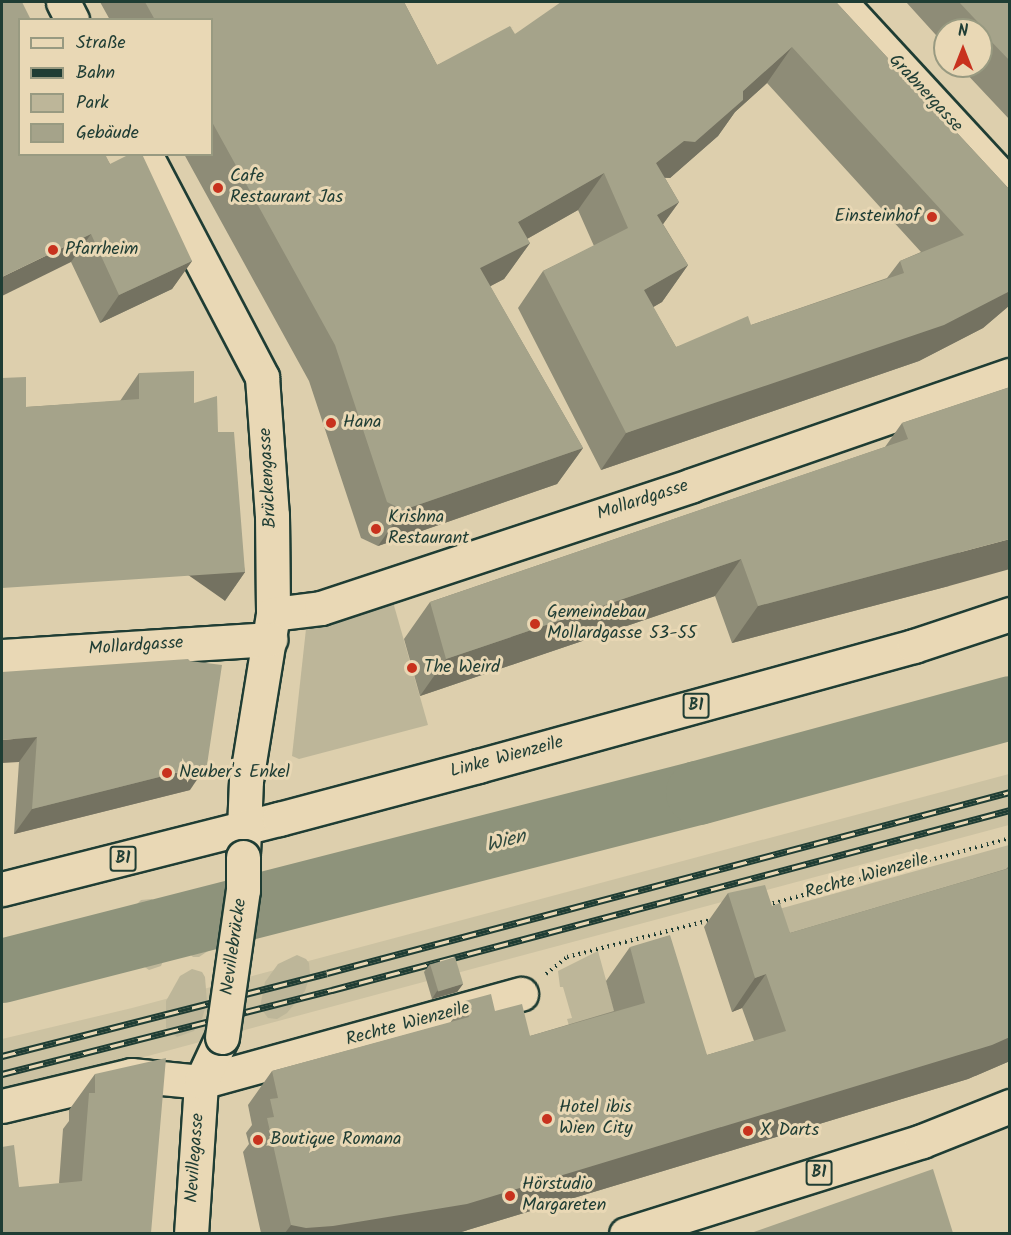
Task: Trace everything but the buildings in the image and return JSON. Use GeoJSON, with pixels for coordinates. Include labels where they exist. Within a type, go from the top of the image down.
{"type":"FeatureCollection","features":[{"type":"Feature","properties":{"kind":"street"},"geometry":{"type":"LineString","coordinates":[[63,2],[71,18]]}},
{"type":"Feature","properties":{"kind":"street","name":"Grabnergasse"},"geometry":{"type":"LineString","coordinates":[[840,2],[1010,186]]}},
{"type":"Feature","properties":{"kind":"street","name":"Brückengasse"},"geometry":{"type":"LineString","coordinates":[[146,156],[262,377],[272,515],[271,626],[246,780],[244,843]]}},
{"type":"Feature","properties":{"kind":"street","name":"Mollardgasse"},"geometry":{"type":"LineString","coordinates":[[2,656],[271,626],[692,485],[1010,375]]}},
{"type":"Feature","properties":{"kind":"street","name":"Linke Wienzeile"},"geometry":{"type":"LineString","coordinates":[[2,889],[244,843],[914,646],[1010,614]]}},
{"type":"Feature","properties":{"kind":"street","name":"Nevillebrücke"},"geometry":{"type":"LineString","coordinates":[[201,1082],[222,1037],[243,891],[244,843]]}},
{"type":"Feature","properties":{"kind":"street","name":"Rechte Wienzeile"},"geometry":{"type":"LineString","coordinates":[[2,1106],[38,1108],[131,1076],[201,1082],[521,994]]}},
{"type":"Feature","properties":{"kind":"street","name":"Nevillegasse"},"geometry":{"type":"LineString","coordinates":[[191,1233],[201,1082]]}},
{"type":"Feature","properties":{"kind":"street","name":"B1"},"geometry":{"type":"LineString","coordinates":[[626,1233],[922,1141],[1010,1106]]}},
{"type":"Feature","properties":{"kind":"path","name":"Rechte Wienzeile"},"geometry":{"type":"LineString","coordinates":[[763,906],[1010,838]]}},
{"type":"Feature","properties":{"kind":"path"},"geometry":{"type":"LineString","coordinates":[[521,994],[567,957],[717,918]]}},
{"type":"Feature","properties":{"kind":"shaded area"},"geometry":{"type":"Polygon","coordinates":[[[1009,774],[1009,825],[144,1057],[2,1091],[2,1039],[132,1008],[1009,774]]]}},
{"type":"Feature","properties":{"kind":"green space"},"geometry":{"type":"Polygon","coordinates":[[[393,602],[428,725],[299,759],[292,756],[306,629],[393,602]]]}},
{"type":"Feature","properties":{"kind":"green space"},"geometry":{"type":"Polygon","coordinates":[[[1009,845],[1009,877],[766,967],[750,917],[1009,845]]]}},
{"type":"Feature","properties":{"kind":"green space"},"geometry":{"type":"Polygon","coordinates":[[[200,890],[218,892],[221,896],[222,927],[211,949],[199,957],[193,957],[183,948],[181,926],[188,903],[200,890]]]}},
{"type":"Feature","properties":{"kind":"green space"},"geometry":{"type":"Polygon","coordinates":[[[152,899],[162,910],[168,936],[161,966],[149,970],[136,961],[128,938],[132,909],[141,900],[152,899]]]}},
{"type":"Feature","properties":{"kind":"green space"},"geometry":{"type":"Polygon","coordinates":[[[598,951],[617,1020],[571,1032],[567,1019],[572,1018],[563,987],[560,987],[558,971],[598,951]]]}},
{"type":"Feature","properties":{"kind":"green space"},"geometry":{"type":"Polygon","coordinates":[[[297,955],[309,963],[310,975],[305,991],[287,1013],[277,1019],[268,1018],[260,1007],[265,982],[278,964],[297,955]]]}},
{"type":"Feature","properties":{"kind":"green space"},"geometry":{"type":"Polygon","coordinates":[[[192,969],[202,972],[205,977],[207,1002],[202,1019],[194,1031],[177,1037],[166,1028],[166,1001],[180,976],[192,969]]]}},
{"type":"Feature","properties":{"kind":"waterway","name":"Wien"},"geometry":{"type":"LineString","coordinates":[[2,971],[698,793],[1010,708]]}},
{"type":"Feature","properties":{"kind":"railway"},"geometry":{"type":"LineString","coordinates":[[2,1056],[327,973],[1010,792]]}},
{"type":"Feature","properties":{"kind":"railway"},"geometry":{"type":"LineString","coordinates":[[2,1074],[332,990],[1010,810]]}},
{"type":"Feature","properties":{"kind":"place","name":"Cafe Restaurant Jas"},"geometry":{"type":"Point","coordinates":[218,188]}},
{"type":"Feature","properties":{"kind":"place","name":"Einsteinhof"},"geometry":{"type":"Point","coordinates":[932,217]}},
{"type":"Feature","properties":{"kind":"place","name":"Pfarrheim"},"geometry":{"type":"Point","coordinates":[53,250]}},
{"type":"Feature","properties":{"kind":"place","name":"Hana"},"geometry":{"type":"Point","coordinates":[331,423]}},
{"type":"Feature","properties":{"kind":"place","name":"Krishna Restaurant"},"geometry":{"type":"Point","coordinates":[376,529]}},
{"type":"Feature","properties":{"kind":"place","name":"Gemeindebau Mollardgasse 53-55"},"geometry":{"type":"Point","coordinates":[535,624]}},
{"type":"Feature","properties":{"kind":"place","name":"The Weird"},"geometry":{"type":"Point","coordinates":[412,668]}},
{"type":"Feature","properties":{"kind":"place","name":"Neuber's Enkel"},"geometry":{"type":"Point","coordinates":[167,773]}},
{"type":"Feature","properties":{"kind":"place","name":"Hotel ibis Wien City"},"geometry":{"type":"Point","coordinates":[547,1119]}},
{"type":"Feature","properties":{"kind":"place","name":"X Darts"},"geometry":{"type":"Point","coordinates":[748,1131]}},
{"type":"Feature","properties":{"kind":"place","name":"Boutique Romana"},"geometry":{"type":"Point","coordinates":[258,1140]}},
{"type":"Feature","properties":{"kind":"place","name":"Hörstudio Margareten"},"geometry":{"type":"Point","coordinates":[510,1196]}}]}
